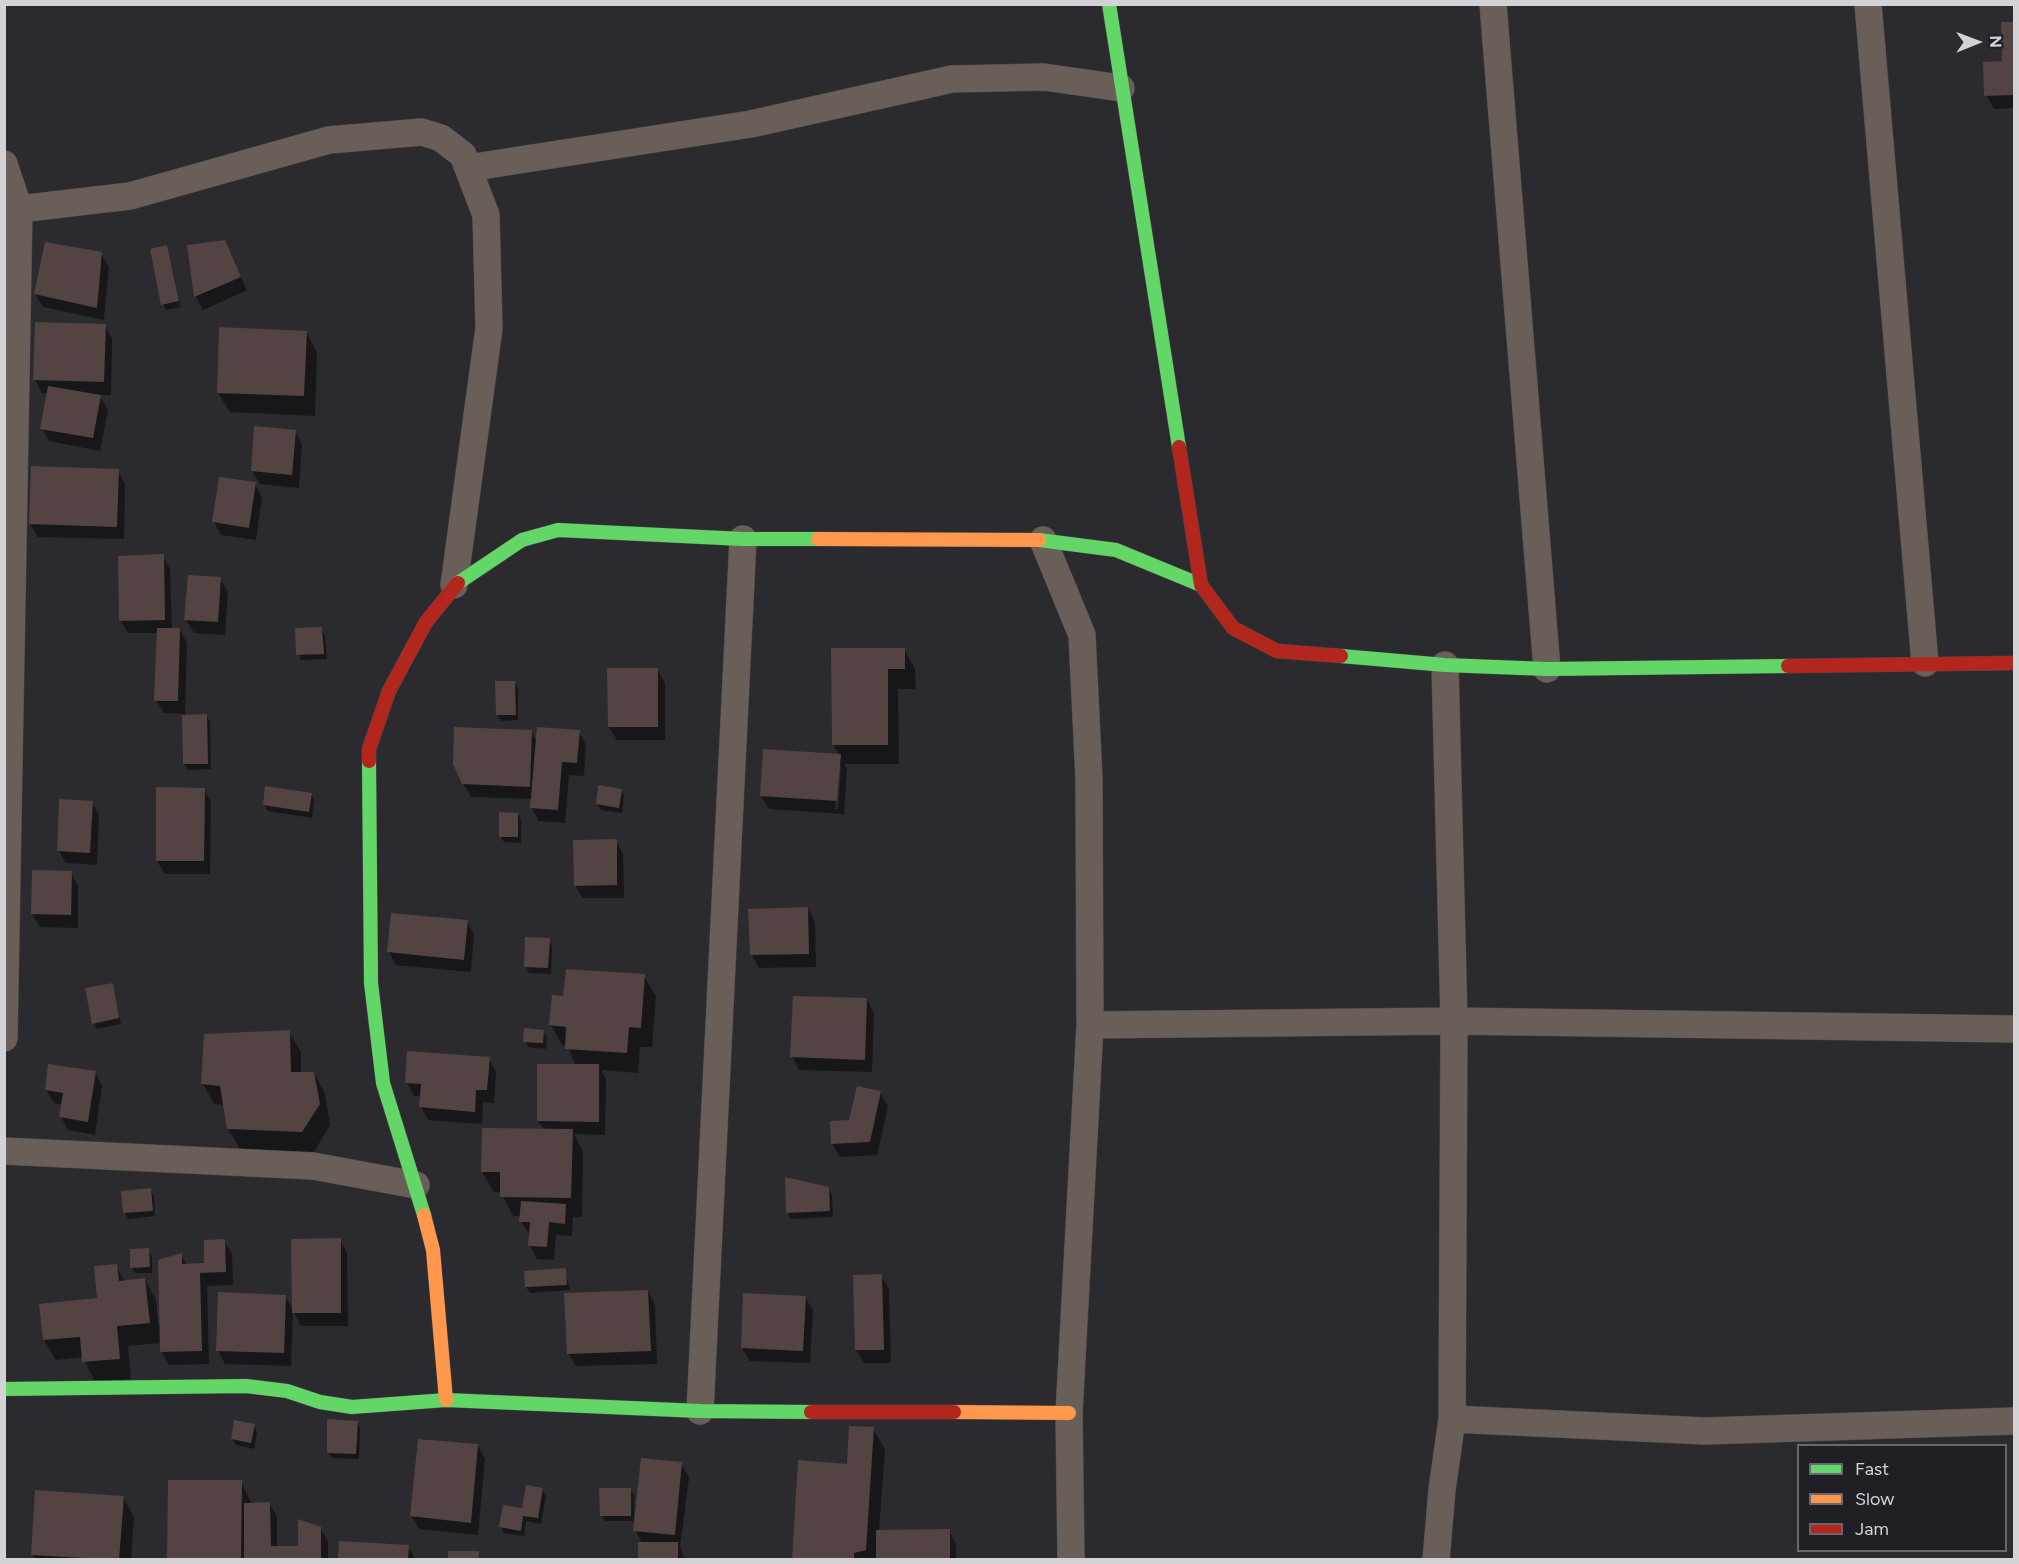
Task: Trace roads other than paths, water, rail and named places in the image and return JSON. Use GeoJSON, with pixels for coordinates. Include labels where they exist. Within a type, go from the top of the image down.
{"type":"FeatureCollection","features":[{"type":"Feature","properties":{"kind":"street"},"geometry":{"type":"LineString","coordinates":[[1109,4],[1201,585],[1233,628],[1277,651],[1445,666],[1547,669],[2014,663]]}},
{"type":"Feature","properties":{"kind":"street"},"geometry":{"type":"LineString","coordinates":[[1493,4],[1547,669]]}},
{"type":"Feature","properties":{"kind":"street"},"geometry":{"type":"LineString","coordinates":[[1868,4],[1925,663]]}},
{"type":"Feature","properties":{"kind":"street"},"geometry":{"type":"LineString","coordinates":[[468,168],[751,124],[952,79],[1044,77],[1121,88]]}},
{"type":"Feature","properties":{"kind":"street"},"geometry":{"type":"LineString","coordinates":[[19,209],[130,196],[341,139],[422,132],[441,138],[463,155],[486,215],[489,328],[454,585]]}},
{"type":"Feature","properties":{"kind":"street"},"geometry":{"type":"LineString","coordinates":[[4,164],[19,209],[4,1038]]}},
{"type":"Feature","properties":{"kind":"street"},"geometry":{"type":"LineString","coordinates":[[446,1400],[433,1250],[416,1185],[383,1083],[371,983],[369,749],[389,691],[426,622],[454,585],[522,540],[558,530],[743,539],[1043,540],[1116,550],[1201,585]]}},
{"type":"Feature","properties":{"kind":"street"},"geometry":{"type":"LineString","coordinates":[[700,1411],[743,539]]}},
{"type":"Feature","properties":{"kind":"street"},"geometry":{"type":"LineString","coordinates":[[1043,540],[1082,635],[1089,779],[1090,1025],[1069,1413],[1071,1560]]}},
{"type":"Feature","properties":{"kind":"street"},"geometry":{"type":"LineString","coordinates":[[1436,1560],[1442,1490],[1452,1419],[1454,1021],[1445,666]]}},
{"type":"Feature","properties":{"kind":"street"},"geometry":{"type":"LineString","coordinates":[[1090,1025],[1454,1021],[2014,1029]]}},
{"type":"Feature","properties":{"kind":"street"},"geometry":{"type":"LineString","coordinates":[[4,1151],[313,1166],[416,1185]]}},
{"type":"Feature","properties":{"kind":"street"},"geometry":{"type":"LineString","coordinates":[[4,1389],[246,1386],[287,1390],[320,1401],[352,1407],[446,1400],[700,1411],[1069,1413]]}},
{"type":"Feature","properties":{"kind":"street"},"geometry":{"type":"LineString","coordinates":[[1452,1419],[1706,1431],[2014,1421]]}}]}
